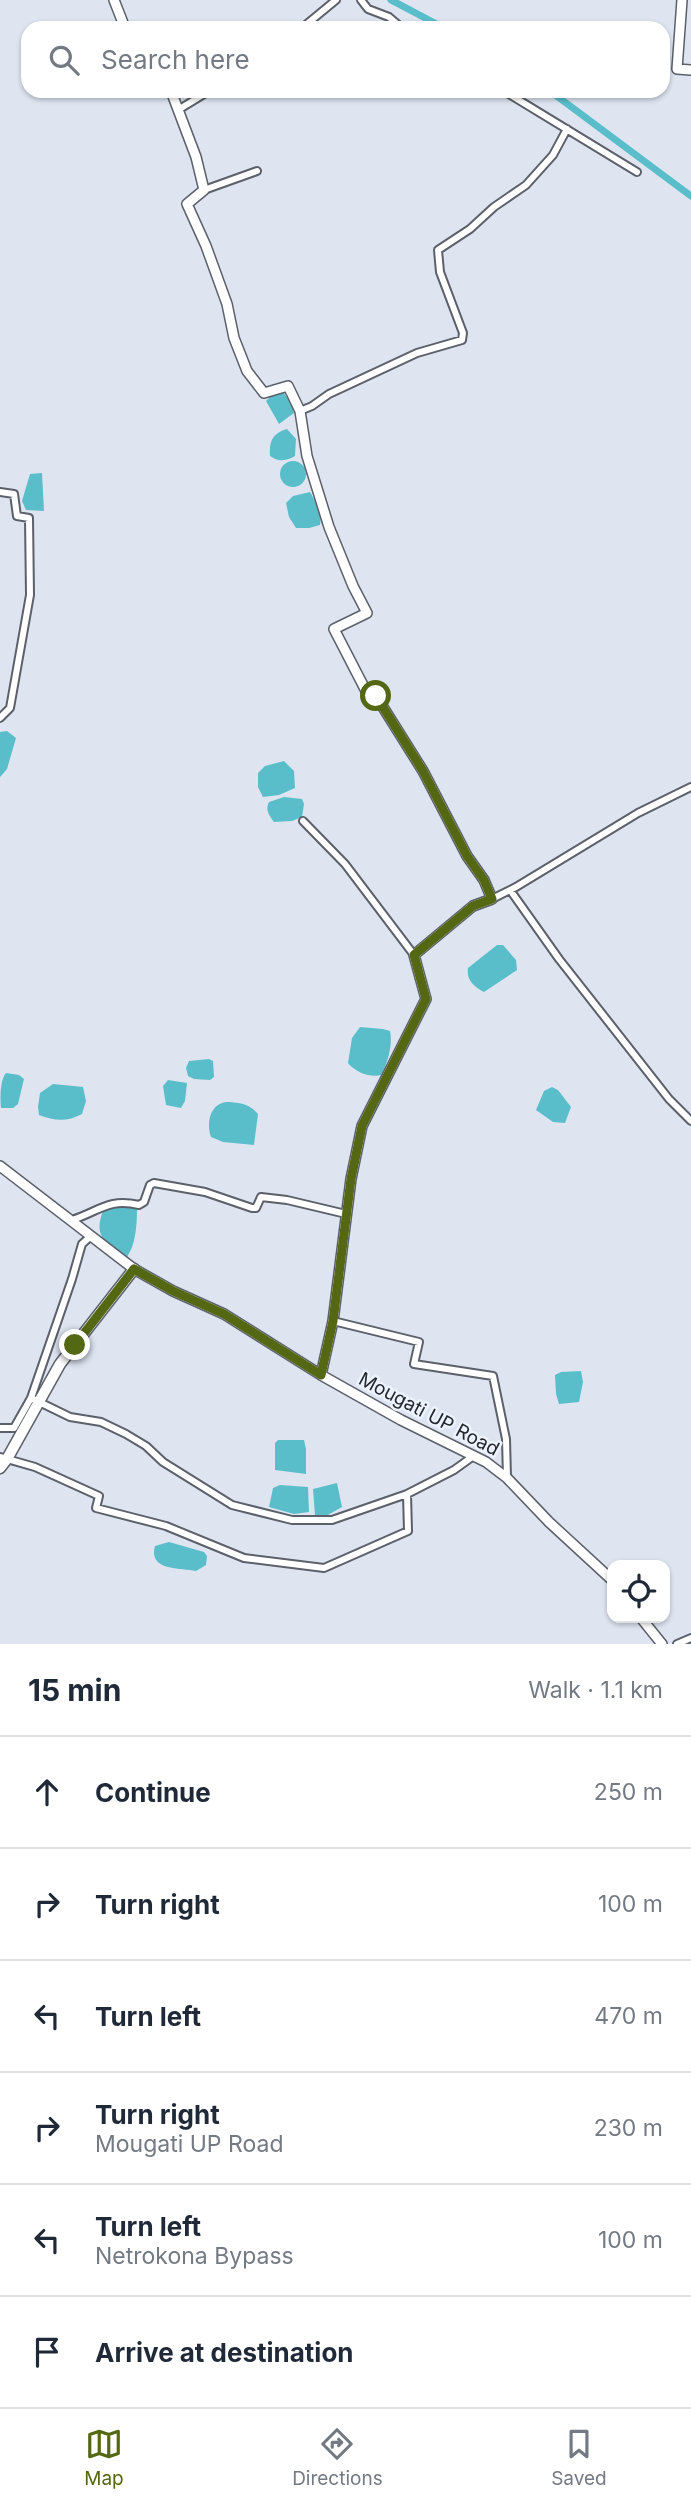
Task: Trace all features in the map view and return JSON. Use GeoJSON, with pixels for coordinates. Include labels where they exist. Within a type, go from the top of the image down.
{"type":"FeatureCollection","features":[{"type":"Feature","properties":{"kind":"main road"},"geometry":{"type":"LineString","coordinates":[[0,1468],[35,1400],[134,1269]]}},
{"type":"Feature","properties":{"kind":"street"},"geometry":{"type":"LineString","coordinates":[[114,0],[122,21]]}},
{"type":"Feature","properties":{"kind":"street"},"geometry":{"type":"LineString","coordinates":[[310,21],[336,0]]}},
{"type":"Feature","properties":{"kind":"street"},"geometry":{"type":"LineString","coordinates":[[361,0],[368,9],[394,21]]}},
{"type":"Feature","properties":{"kind":"street"},"geometry":{"type":"LineString","coordinates":[[682,0],[677,69],[691,70]]}},
{"type":"Feature","properties":{"kind":"street"},"geometry":{"type":"LineString","coordinates":[[174,98],[198,164],[204,190]]}},
{"type":"Feature","properties":{"kind":"street"},"geometry":{"type":"LineString","coordinates":[[178,110],[198,98]]}},
{"type":"Feature","properties":{"kind":"street"},"geometry":{"type":"LineString","coordinates":[[516,98],[637,172]]}},
{"type":"Feature","properties":{"kind":"street"},"geometry":{"type":"LineString","coordinates":[[300,411],[329,394],[417,353],[462,340],[463,333],[440,272],[438,250],[470,229],[494,207],[526,185],[553,155],[567,129]]}},
{"type":"Feature","properties":{"kind":"street"},"geometry":{"type":"LineString","coordinates":[[257,171],[204,190],[187,204],[227,304],[234,338],[247,371],[264,393],[288,386],[300,411],[307,456],[329,527],[353,586],[367,612],[334,629],[366,691],[376,696],[423,771],[492,899]]}},
{"type":"Feature","properties":{"kind":"street"},"geometry":{"type":"LineString","coordinates":[[0,492],[14,494],[17,516],[29,518],[30,594],[10,708],[0,718]]}},
{"type":"Feature","properties":{"kind":"street"},"geometry":{"type":"LineString","coordinates":[[414,955],[473,906],[510,890],[638,813],[691,787]]}},
{"type":"Feature","properties":{"kind":"street"},"geometry":{"type":"LineString","coordinates":[[303,821],[345,864],[414,955],[426,999],[362,1126],[346,1214],[333,1321],[321,1375]]}},
{"type":"Feature","properties":{"kind":"street"},"geometry":{"type":"LineString","coordinates":[[510,890],[559,959],[669,1099],[691,1121]]}},
{"type":"Feature","properties":{"kind":"street","name":"Mougati UP Road"},"geometry":{"type":"LineString","coordinates":[[1,1171],[72,1220],[134,1269],[173,1291],[224,1314],[321,1375],[401,1420],[486,1462],[507,1478],[549,1522],[607,1575]]}},
{"type":"Feature","properties":{"kind":"street"},"geometry":{"type":"LineString","coordinates":[[72,1220],[112,1203],[139,1205],[145,1202],[150,1185],[154,1184],[205,1192],[252,1208],[256,1208],[261,1197],[287,1200],[346,1214]]}},
{"type":"Feature","properties":{"kind":"street"},"geometry":{"type":"LineString","coordinates":[[0,1428],[13,1428],[35,1400],[82,1244],[91,1236]]}},
{"type":"Feature","properties":{"kind":"street"},"geometry":{"type":"LineString","coordinates":[[333,1321],[419,1342],[414,1364],[493,1376],[506,1439],[507,1478]]}},
{"type":"Feature","properties":{"kind":"street"},"geometry":{"type":"LineString","coordinates":[[35,1400],[69,1417],[100,1422],[126,1434],[146,1446],[163,1462],[232,1505],[292,1520],[332,1520],[407,1494],[454,1470],[472,1457]]}},
{"type":"Feature","properties":{"kind":"street"},"geometry":{"type":"LineString","coordinates":[[4,1458],[35,1467],[99,1496],[96,1508],[166,1526],[244,1558],[324,1567],[408,1531],[407,1494]]}},
{"type":"Feature","properties":{"kind":"street"},"geometry":{"type":"LineString","coordinates":[[645,1623],[662,1644]]}},
{"type":"Feature","properties":{"kind":"street"},"geometry":{"type":"LineString","coordinates":[[677,1644],[691,1638]]}},
{"type":"Feature","properties":{"kind":"water"},"geometry":{"type":"Polygon","coordinates":[[[283,392],[292,404],[294,413],[279,424],[266,401],[273,394],[283,392]]]}},
{"type":"Feature","properties":{"kind":"water"},"geometry":{"type":"Polygon","coordinates":[[[287,429],[296,439],[295,456],[279,460],[270,456],[271,442],[278,433],[287,429]]]}},
{"type":"Feature","properties":{"kind":"water"},"geometry":{"type":"Polygon","coordinates":[[[293,461],[302,465],[306,474],[302,483],[293,487],[284,483],[280,474],[284,465],[293,461]]]}},
{"type":"Feature","properties":{"kind":"water"},"geometry":{"type":"Polygon","coordinates":[[[42,473],[44,511],[26,510],[22,501],[30,474],[42,473]]]}},
{"type":"Feature","properties":{"kind":"water"},"geometry":{"type":"Polygon","coordinates":[[[310,492],[320,512],[320,525],[296,528],[289,517],[286,503],[293,496],[310,492]]]}},
{"type":"Feature","properties":{"kind":"water"},"geometry":{"type":"Polygon","coordinates":[[[7,731],[16,738],[7,769],[0,777],[0,732],[7,731]]]}},
{"type":"Feature","properties":{"kind":"water"},"geometry":{"type":"Polygon","coordinates":[[[284,761],[294,771],[295,788],[279,795],[263,797],[258,787],[258,773],[265,766],[284,761]]]}},
{"type":"Feature","properties":{"kind":"water"},"geometry":{"type":"Polygon","coordinates":[[[284,797],[302,799],[302,817],[292,821],[274,822],[269,815],[269,802],[284,797]]]}},
{"type":"Feature","properties":{"kind":"water"},"geometry":{"type":"Polygon","coordinates":[[[497,945],[503,945],[516,960],[517,970],[484,992],[471,983],[468,968],[497,945]]]}},
{"type":"Feature","properties":{"kind":"water"},"geometry":{"type":"Polygon","coordinates":[[[360,1027],[390,1031],[389,1053],[381,1075],[363,1074],[348,1063],[352,1038],[360,1027]]]}},
{"type":"Feature","properties":{"kind":"water"},"geometry":{"type":"Polygon","coordinates":[[[189,1061],[213,1061],[214,1077],[210,1080],[188,1076],[186,1068],[189,1061]]]}},
{"type":"Feature","properties":{"kind":"water"},"geometry":{"type":"Polygon","coordinates":[[[6,1073],[19,1075],[24,1079],[18,1104],[13,1108],[1,1108],[2,1085],[6,1073]]]}},
{"type":"Feature","properties":{"kind":"water"},"geometry":{"type":"Polygon","coordinates":[[[168,1080],[187,1083],[185,1101],[181,1108],[166,1105],[163,1086],[168,1080]]]}},
{"type":"Feature","properties":{"kind":"water"},"geometry":{"type":"Polygon","coordinates":[[[53,1084],[83,1087],[86,1101],[82,1114],[61,1120],[39,1115],[40,1093],[53,1084]]]}},
{"type":"Feature","properties":{"kind":"water"},"geometry":{"type":"Polygon","coordinates":[[[552,1087],[558,1090],[571,1107],[565,1123],[553,1122],[536,1110],[544,1091],[552,1087]]]}},
{"type":"Feature","properties":{"kind":"water"},"geometry":{"type":"Polygon","coordinates":[[[226,1102],[244,1104],[258,1114],[254,1145],[223,1142],[211,1137],[209,1126],[213,1110],[226,1102]]]}},
{"type":"Feature","properties":{"kind":"water"},"geometry":{"type":"Polygon","coordinates":[[[112,1204],[137,1208],[134,1241],[126,1258],[108,1244],[101,1234],[100,1221],[103,1211],[112,1204]]]}},
{"type":"Feature","properties":{"kind":"water"},"geometry":{"type":"Polygon","coordinates":[[[581,1371],[583,1382],[579,1402],[559,1404],[555,1375],[581,1371]]]}},
{"type":"Feature","properties":{"kind":"water"},"geometry":{"type":"Polygon","coordinates":[[[278,1440],[304,1440],[306,1474],[275,1470],[275,1443],[278,1440]]]}},
{"type":"Feature","properties":{"kind":"water"},"geometry":{"type":"Polygon","coordinates":[[[337,1483],[342,1507],[326,1516],[315,1515],[313,1489],[337,1483]]]}},
{"type":"Feature","properties":{"kind":"water"},"geometry":{"type":"Polygon","coordinates":[[[280,1485],[308,1487],[309,1512],[294,1514],[269,1507],[273,1488],[280,1485]]]}},
{"type":"Feature","properties":{"kind":"water"},"geometry":{"type":"Polygon","coordinates":[[[169,1542],[204,1552],[207,1556],[206,1565],[196,1571],[160,1564],[154,1554],[155,1546],[169,1542]]]}},
{"type":"Feature","properties":{"kind":"waterway"},"geometry":{"type":"LineString","coordinates":[[391,0],[431,21]]}},
{"type":"Feature","properties":{"kind":"waterway"},"geometry":{"type":"LineString","coordinates":[[559,98],[691,196]]}},
{"type":"Feature","properties":{"kind":"route"},"geometry":{"type":"LineString","coordinates":[[75,1345],[134,1269],[173,1291],[224,1314],[321,1375],[333,1321],[351,1179],[362,1126],[426,999],[414,955],[473,906],[492,899],[423,771],[376,696]]}}]}
